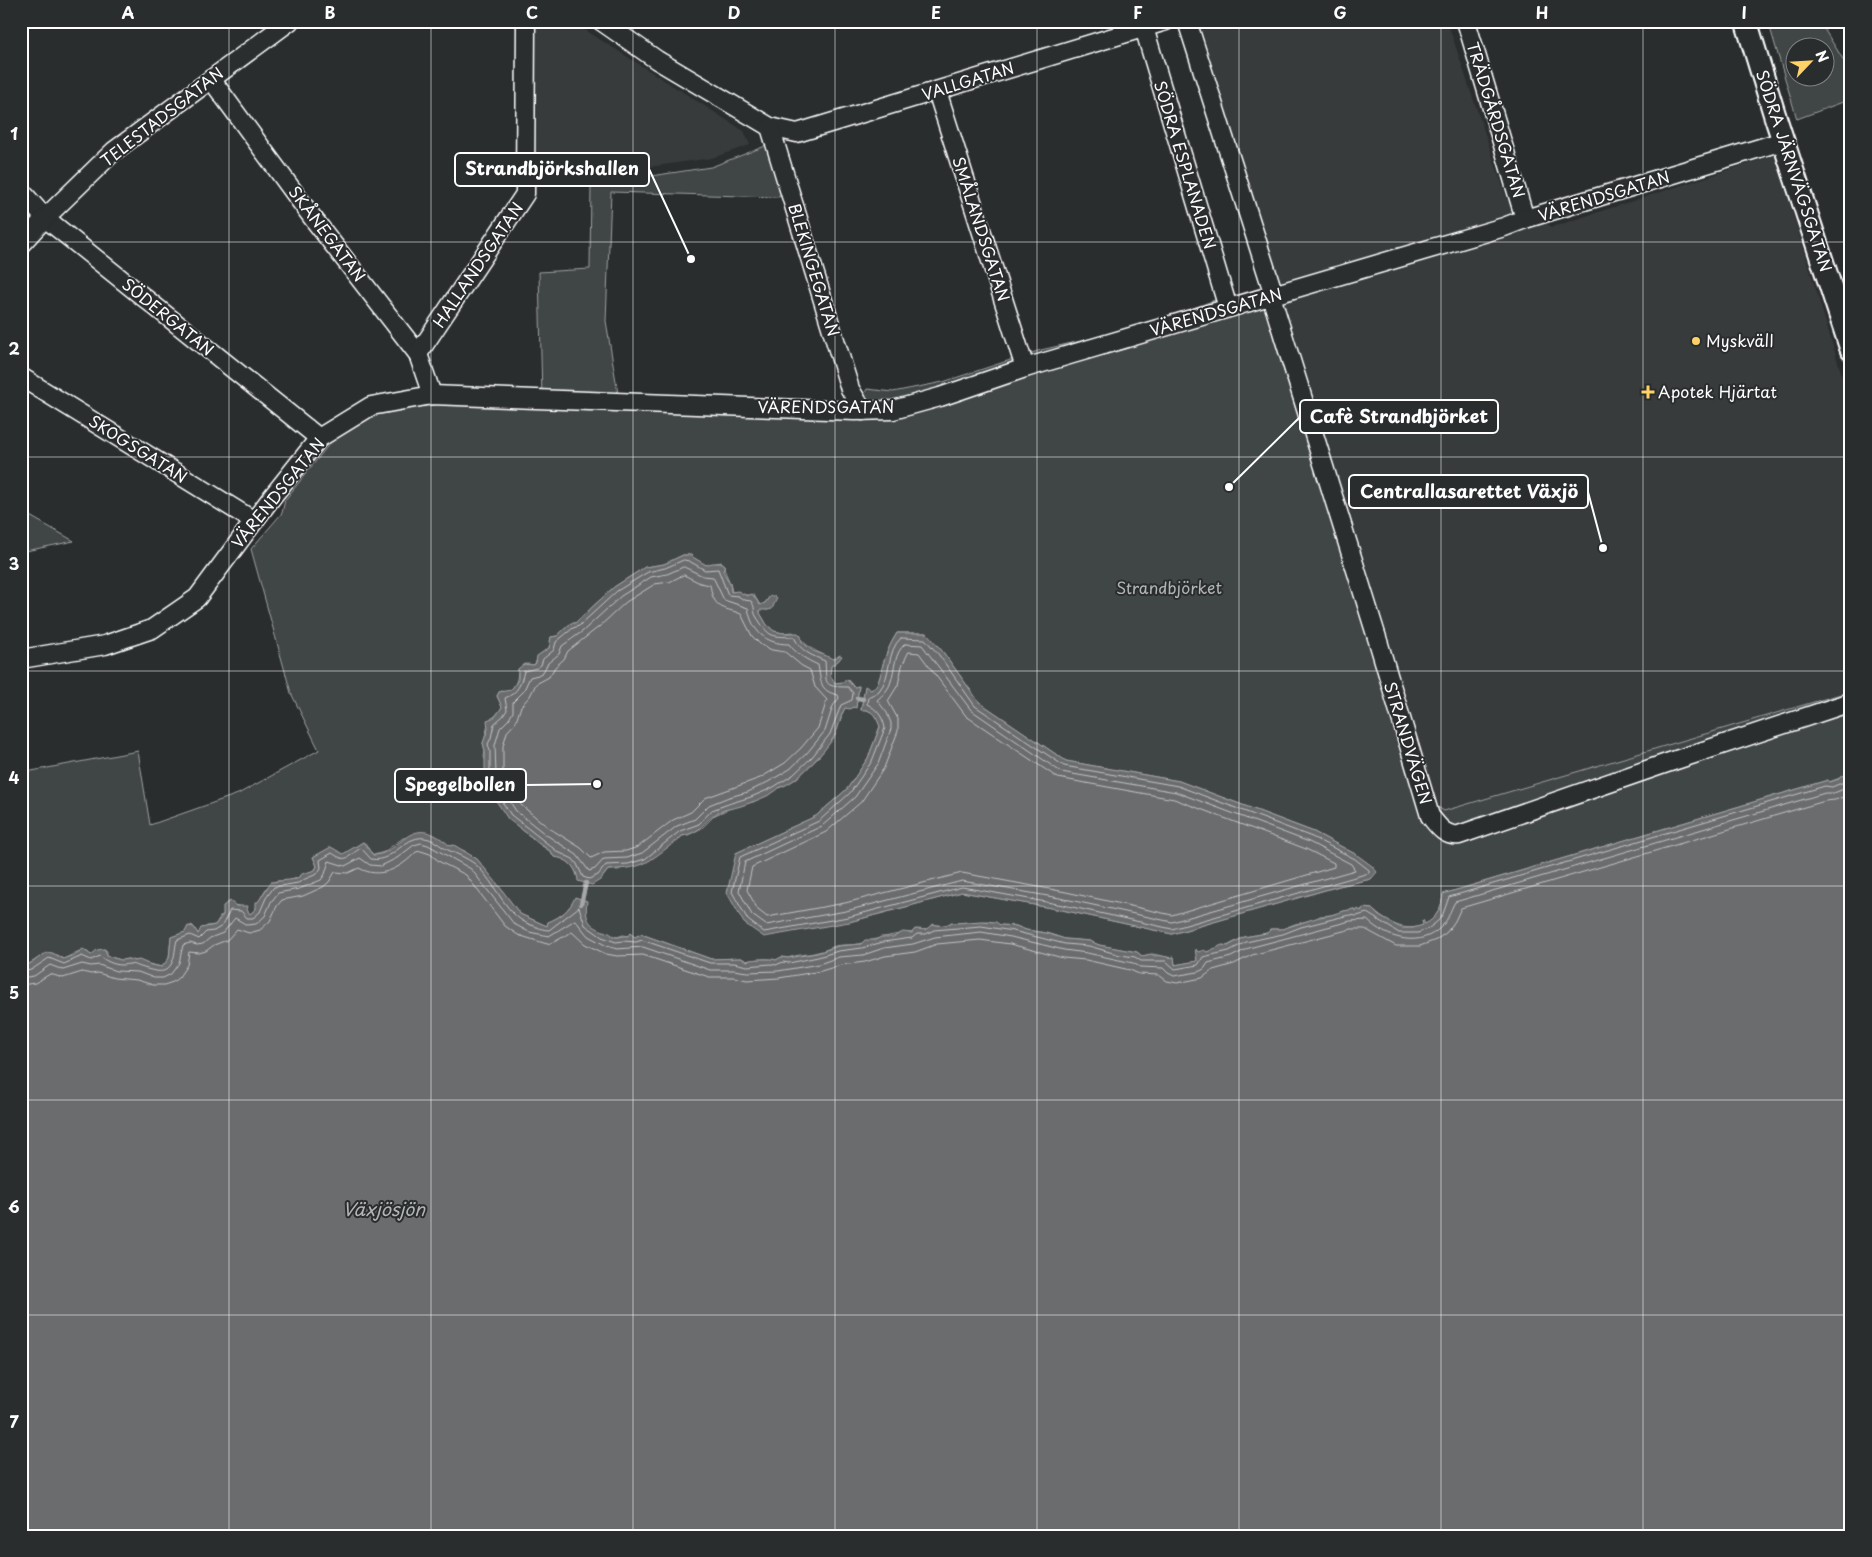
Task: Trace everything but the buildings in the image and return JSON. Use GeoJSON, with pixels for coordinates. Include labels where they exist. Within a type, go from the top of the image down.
{"type":"FeatureCollection","features":[{"type":"Feature","properties":{"kind":"street","name":"TELESTADSGATAN"},"geometry":{"type":"LineString","coordinates":[[21,244],[114,151],[290,21]]}},
{"type":"Feature","properties":{"kind":"street","name":"HALLANDSGATAN"},"geometry":{"type":"LineString","coordinates":[[418,354],[525,194],[526,21]]}},
{"type":"Feature","properties":{"kind":"street","name":"VALLGATAN"},"geometry":{"type":"LineString","coordinates":[[601,21],[657,60],[770,127],[797,133],[1143,25],[1166,21]]}},
{"type":"Feature","properties":{"kind":"street"},"geometry":{"type":"LineString","coordinates":[[1187,21],[1273,295]]}},
{"type":"Feature","properties":{"kind":"street","name":"TRÄDGÅRDSGATAN"},"geometry":{"type":"LineString","coordinates":[[1466,21],[1525,219]]}},
{"type":"Feature","properties":{"kind":"street","name":"SÖDRA JÄRNVÄGSGATAN"},"geometry":{"type":"LineString","coordinates":[[1746,21],[1783,141],[1842,293],[1851,349]]}},
{"type":"Feature","properties":{"kind":"street","name":"SÖDRA ESPLANADEN"},"geometry":{"type":"LineString","coordinates":[[1143,25],[1228,308]]}},
{"type":"Feature","properties":{"kind":"street","name":"SKÅNEGATAN"},"geometry":{"type":"LineString","coordinates":[[212,79],[312,217],[418,354],[432,395]]}},
{"type":"Feature","properties":{"kind":"street","name":"SMÅLANDSGATAN"},"geometry":{"type":"LineString","coordinates":[[937,90],[1025,368]]}},
{"type":"Feature","properties":{"kind":"street","name":"BLEKINGEGATAN"},"geometry":{"type":"LineString","coordinates":[[770,127],[850,389],[863,411]]}},
{"type":"Feature","properties":{"kind":"street","name":"VÄRENDSGATAN"},"geometry":{"type":"LineString","coordinates":[[21,659],[105,645],[152,629],[197,598],[319,438],[371,406],[432,395],[863,411],[893,410],[940,397],[1025,368],[1504,227],[1783,141]]}},
{"type":"Feature","properties":{"kind":"street","name":"SÖDERGATAN"},"geometry":{"type":"LineString","coordinates":[[21,191],[45,218],[319,438]]}},
{"type":"Feature","properties":{"kind":"street","name":"STRANDVÄGEN"},"geometry":{"type":"LineString","coordinates":[[1273,295],[1430,816],[1444,833],[1459,835],[1851,702]]}},
{"type":"Feature","properties":{"kind":"street","name":"SKOGSGATAN"},"geometry":{"type":"LineString","coordinates":[[21,377],[254,521]]}},
{"type":"Feature","properties":{"kind":"shaded area"},"geometry":{"type":"Polygon","coordinates":[[[533,21],[571,21],[744,131],[750,145],[712,158],[544,182],[533,175],[533,21]]]}},
{"type":"Feature","properties":{"kind":"shaded area"},"geometry":{"type":"Polygon","coordinates":[[[1199,21],[1447,21],[1507,199],[1552,227],[1775,155],[1851,405],[1851,691],[1444,811],[1430,802],[1199,21]]]}},
{"type":"Feature","properties":{"kind":"green space"},"geometry":{"type":"Polygon","coordinates":[[[1768,21],[1819,21],[1830,38],[1784,38],[1784,75],[1768,21]]]}},
{"type":"Feature","properties":{"kind":"green space"},"geometry":{"type":"Polygon","coordinates":[[[1834,45],[1851,72],[1851,99],[1797,119],[1788,88],[1834,88],[1834,45]]]}},
{"type":"Feature","properties":{"kind":"green space","name":"Strandbjörket"},"geometry":{"type":"Polygon","coordinates":[[[773,138],[791,196],[611,192],[606,321],[619,400],[857,409],[867,389],[893,392],[943,382],[1041,350],[1146,326],[1220,298],[1280,295],[1430,802],[1444,811],[1851,691],[1851,774],[1443,894],[1438,912],[1425,925],[1422,921],[1424,925],[1409,928],[1402,927],[1389,922],[1372,909],[1363,908],[1360,911],[1354,909],[1320,916],[1282,929],[1272,929],[1267,933],[1244,937],[1227,946],[1224,945],[1207,952],[1198,953],[1196,949],[1197,961],[1175,965],[1174,957],[1153,954],[1142,956],[1137,952],[1099,945],[1090,941],[1065,939],[989,921],[934,924],[925,930],[915,929],[912,933],[893,935],[859,944],[835,946],[820,952],[788,958],[783,957],[776,960],[711,959],[641,934],[635,937],[623,935],[617,937],[595,928],[587,920],[585,911],[576,897],[561,915],[548,922],[547,926],[520,914],[477,859],[467,855],[465,851],[450,846],[433,835],[403,838],[384,852],[374,855],[363,842],[343,855],[331,848],[313,857],[317,866],[315,870],[293,879],[276,881],[268,886],[250,914],[244,907],[234,905],[220,917],[215,925],[207,926],[198,934],[192,925],[187,928],[186,932],[171,937],[169,958],[162,967],[107,956],[107,951],[103,949],[91,955],[82,950],[63,959],[53,953],[49,953],[29,964],[21,966],[21,773],[138,751],[150,825],[238,794],[319,750],[291,693],[251,549],[282,513],[285,500],[334,438],[386,405],[542,397],[539,272],[590,269],[591,185],[711,167],[763,147],[773,138]],[[683,555],[664,564],[645,567],[614,587],[575,623],[571,623],[557,636],[551,637],[549,648],[540,654],[534,665],[528,664],[518,669],[515,685],[508,692],[500,691],[497,696],[502,707],[488,725],[483,743],[484,757],[512,821],[551,852],[554,857],[569,863],[578,878],[592,881],[598,880],[608,870],[618,870],[678,841],[682,836],[702,828],[715,815],[733,807],[753,802],[796,779],[817,759],[835,736],[845,708],[856,707],[859,686],[854,687],[848,680],[835,683],[830,675],[831,666],[839,660],[839,656],[834,659],[815,651],[793,632],[783,633],[774,631],[767,625],[760,613],[760,609],[768,610],[770,596],[765,603],[760,605],[754,595],[732,592],[721,562],[706,565],[689,555],[683,555]],[[897,633],[887,651],[877,684],[871,690],[865,687],[861,710],[871,712],[876,717],[880,726],[868,758],[847,789],[816,816],[736,853],[849,922],[962,892],[1062,910],[1172,934],[1339,886],[1371,879],[1357,855],[1314,832],[1179,781],[1066,761],[979,702],[943,652],[926,633],[897,633]]]}},
{"type":"Feature","properties":{"kind":"green space"},"geometry":{"type":"Polygon","coordinates":[[[21,511],[74,541],[21,552],[21,511]]]}},
{"type":"Feature","properties":{"kind":"water"},"geometry":{"type":"Polygon","coordinates":[[[683,555],[691,555],[706,565],[723,563],[725,565],[723,571],[730,584],[731,592],[738,591],[747,596],[752,594],[760,605],[765,603],[770,596],[775,596],[777,598],[772,609],[760,610],[767,625],[774,631],[798,633],[801,636],[802,642],[813,651],[834,659],[840,655],[842,656],[831,666],[830,675],[835,683],[844,682],[846,679],[854,687],[859,686],[856,708],[845,708],[836,734],[830,743],[802,774],[786,785],[762,798],[717,813],[697,830],[682,836],[645,863],[633,867],[608,870],[600,880],[592,885],[578,881],[576,871],[567,861],[554,857],[551,852],[508,819],[493,796],[485,777],[485,751],[483,743],[488,729],[487,720],[495,717],[502,707],[497,696],[499,692],[511,690],[518,680],[518,669],[524,664],[534,665],[537,656],[549,648],[551,637],[557,636],[571,623],[575,623],[614,587],[645,567],[664,564],[683,555]]]}},
{"type":"Feature","properties":{"kind":"water"},"geometry":{"type":"Polygon","coordinates":[[[897,633],[927,633],[979,702],[1066,761],[1179,781],[1314,832],[1357,855],[1377,872],[1371,879],[1339,886],[1172,934],[1062,910],[962,892],[849,922],[764,937],[744,923],[727,893],[736,853],[816,816],[847,789],[868,758],[880,727],[876,717],[871,712],[861,710],[865,686],[871,690],[877,684],[887,651],[897,633]]]}},
{"type":"Feature","properties":{"kind":"water","name":"Växjösjön"},"geometry":{"type":"Polygon","coordinates":[[[1851,774],[1851,1536],[21,1536],[21,966],[25,966],[47,953],[53,953],[63,959],[83,949],[91,955],[97,950],[105,949],[107,956],[121,960],[139,960],[162,967],[169,958],[171,937],[185,932],[188,926],[194,927],[198,934],[201,928],[215,925],[223,915],[223,906],[230,901],[236,906],[248,906],[247,910],[250,914],[256,909],[256,902],[258,902],[271,882],[297,879],[302,874],[315,870],[317,866],[313,857],[331,847],[343,854],[363,842],[373,855],[383,853],[415,833],[425,832],[436,836],[450,846],[454,845],[477,859],[520,914],[547,926],[548,922],[557,918],[568,909],[575,897],[587,901],[586,908],[590,923],[613,937],[628,936],[630,933],[635,937],[641,934],[711,959],[776,960],[781,957],[788,958],[817,953],[838,946],[861,944],[865,940],[893,937],[903,932],[912,933],[919,929],[925,930],[934,924],[946,925],[952,922],[981,921],[1016,926],[1065,939],[1090,941],[1099,945],[1137,952],[1142,956],[1151,954],[1174,957],[1175,965],[1197,961],[1195,949],[1198,952],[1204,950],[1207,952],[1222,945],[1228,946],[1244,937],[1267,933],[1271,929],[1282,929],[1319,917],[1354,909],[1361,911],[1365,908],[1372,909],[1379,916],[1401,928],[1413,928],[1423,925],[1423,920],[1425,924],[1429,922],[1436,915],[1440,908],[1443,894],[1828,780],[1830,782],[1839,779],[1840,776],[1851,774]]]}},
{"type":"Feature","properties":{"kind":"waterway"},"geometry":{"type":"LineString","coordinates":[[857,698],[863,699]]}},
{"type":"Feature","properties":{"kind":"waterway"},"geometry":{"type":"LineString","coordinates":[[581,904],[586,883]]}},
{"type":"Feature","properties":{"kind":"place","name":"Strandbjörkshallen"},"geometry":{"type":"Point","coordinates":[691,259]}},
{"type":"Feature","properties":{"kind":"place","name":"Myskväll"},"geometry":{"type":"Point","coordinates":[1696,341]}},
{"type":"Feature","properties":{"kind":"place","name":"Apotek Hjärtat"},"geometry":{"type":"Point","coordinates":[1648,392]}},
{"type":"Feature","properties":{"kind":"place","name":"Cafè Strandbjörket"},"geometry":{"type":"Point","coordinates":[1229,487]}},
{"type":"Feature","properties":{"kind":"place","name":"Centrallasarettet Växjö"},"geometry":{"type":"Point","coordinates":[1603,548]}},
{"type":"Feature","properties":{"kind":"place","name":"Spegelbollen"},"geometry":{"type":"Point","coordinates":[597,784]}}]}
